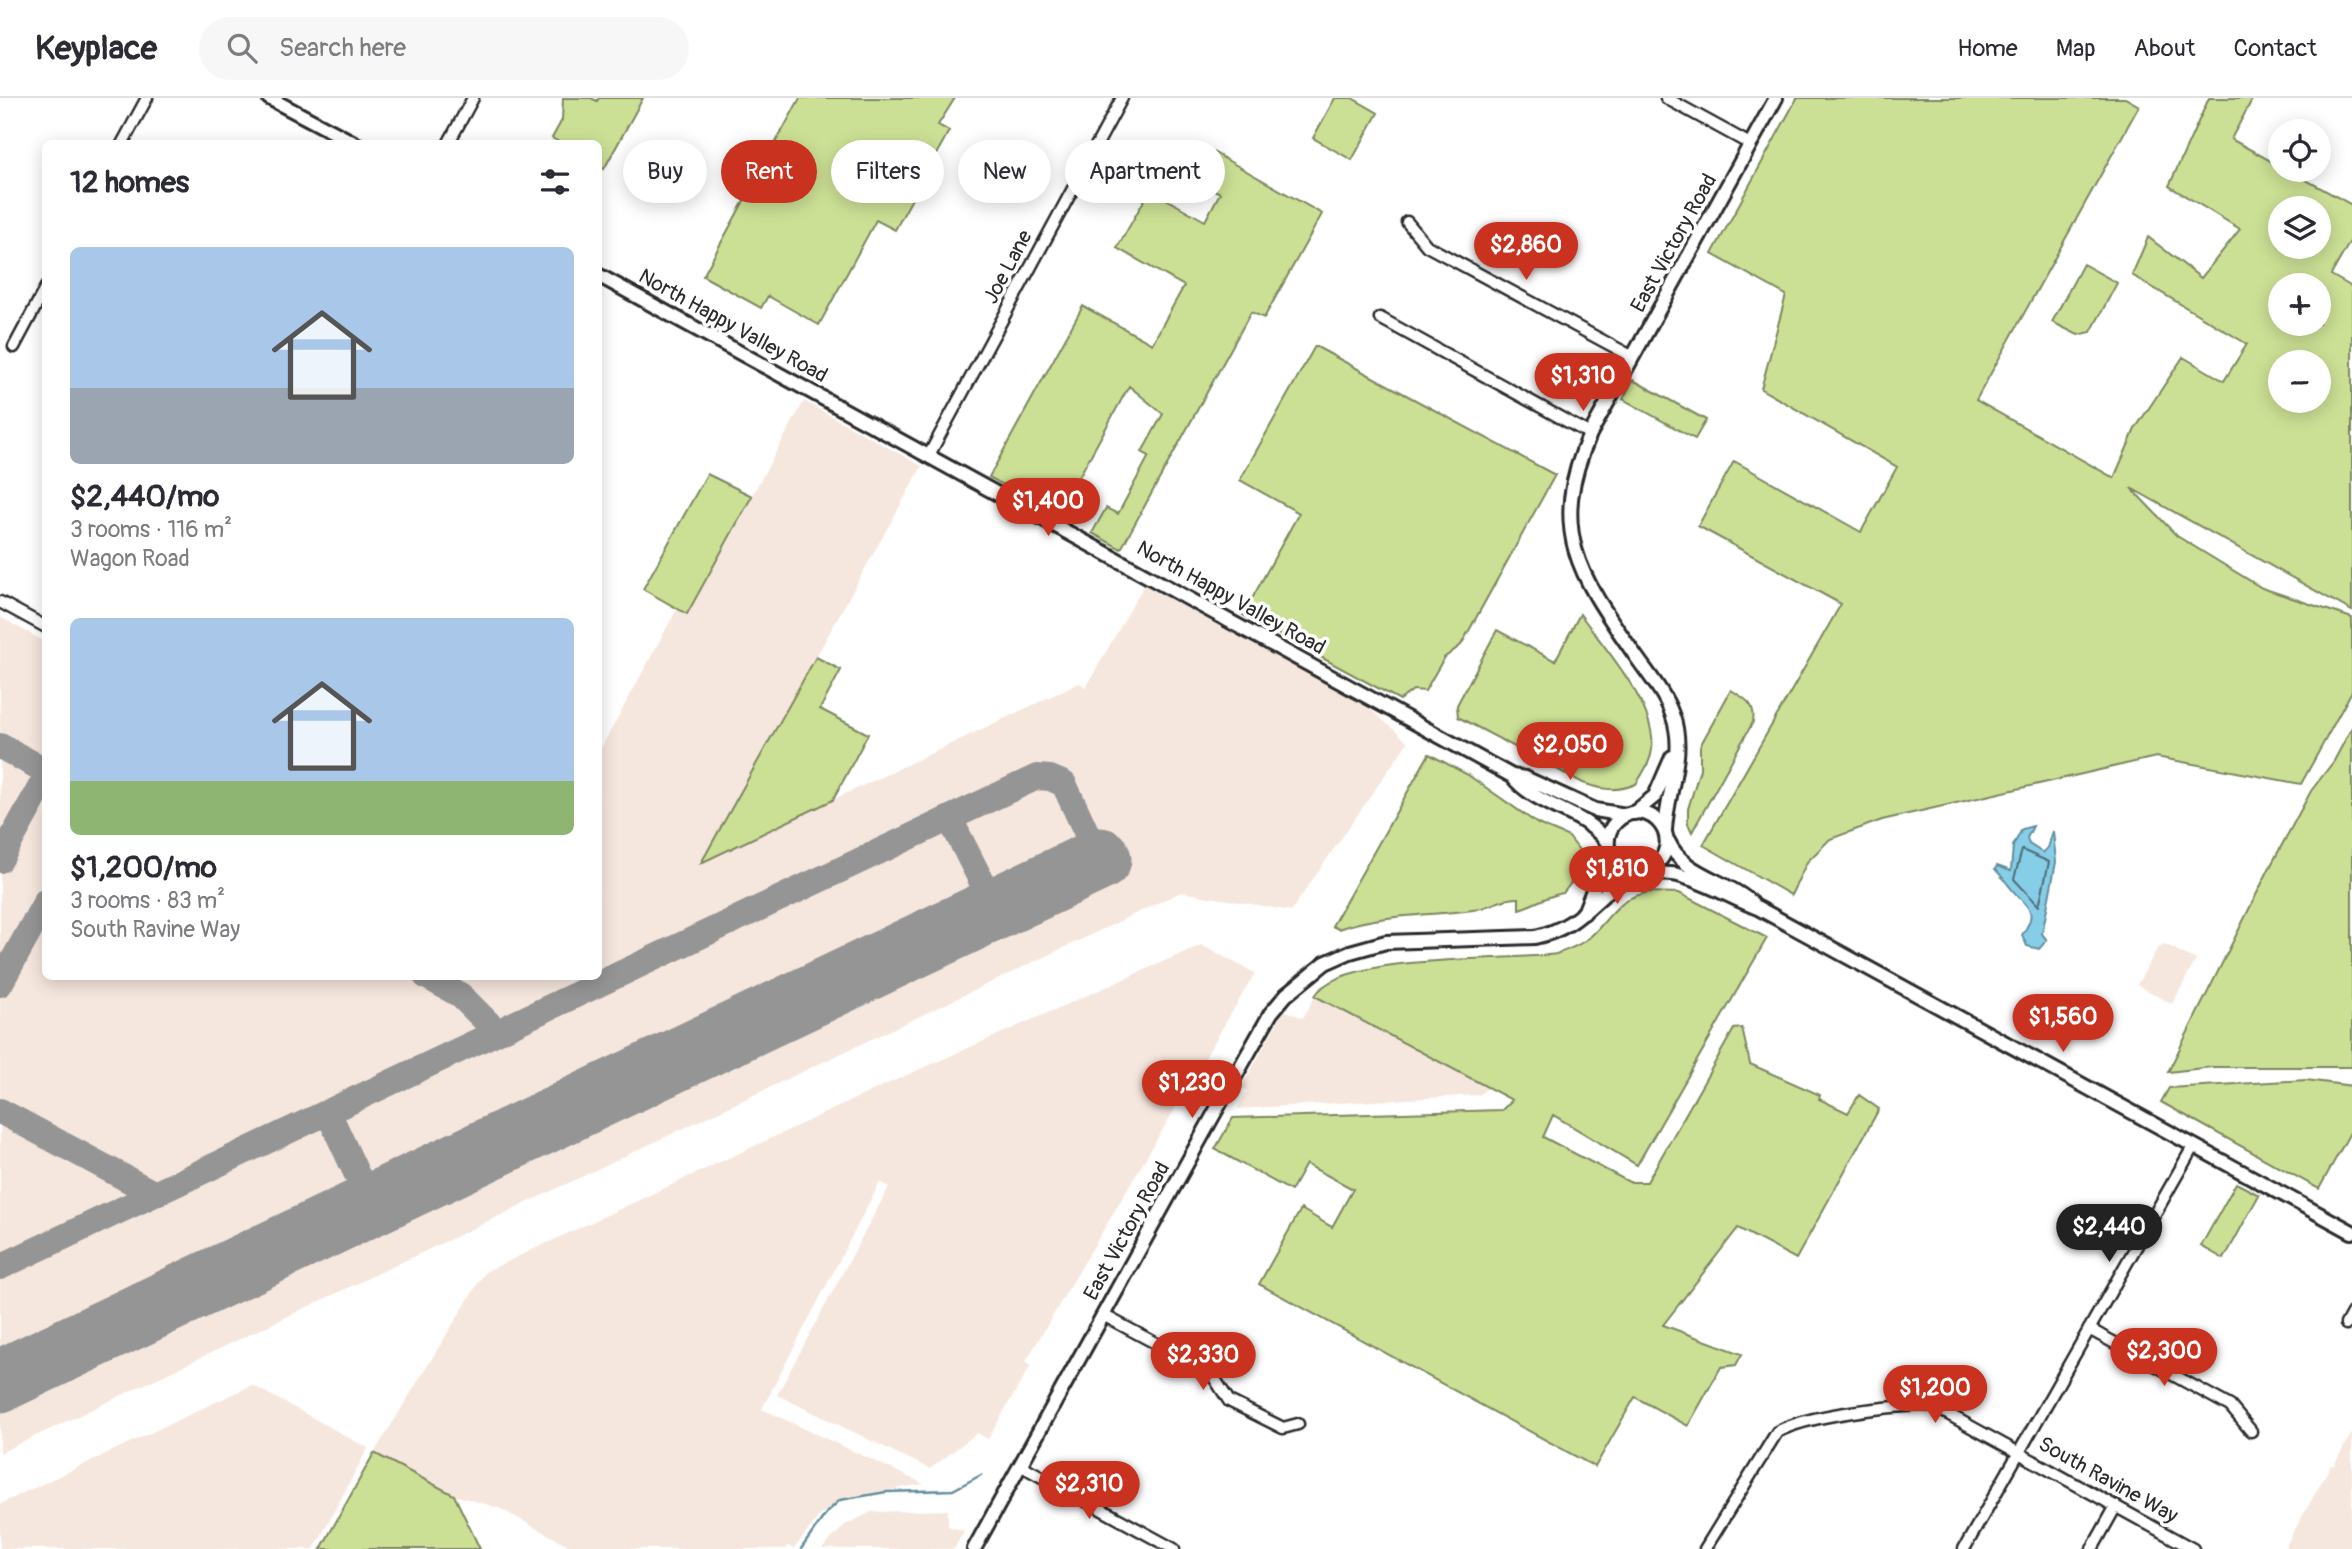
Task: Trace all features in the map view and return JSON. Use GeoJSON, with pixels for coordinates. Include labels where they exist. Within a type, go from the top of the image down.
{"type":"FeatureCollection","features":[{"type":"Feature","properties":{"kind":"main road"},"geometry":{"type":"LineString","coordinates":[[269,98],[348,140]]}},
{"type":"Feature","properties":{"kind":"main road","name":"East Victory Road"},"geometry":{"type":"LineString","coordinates":[[1666,835],[1667,802],[1679,758],[1672,715],[1661,693],[1591,592],[1574,549],[1570,500],[1580,455],[1590,434],[1776,98]]}},
{"type":"Feature","properties":{"kind":"main road","name":"North Happy Valley Road"},"geometry":{"type":"LineString","coordinates":[[602,277],[1511,776],[1533,795],[1586,820],[1608,847]]}},
{"type":"Feature","properties":{"kind":"main road"},"geometry":{"type":"LineString","coordinates":[[1584,914],[1608,847],[1613,824],[1655,796],[1677,747]]}},
{"type":"Feature","properties":{"kind":"main road","name":"North Happy Valley Road"},"geometry":{"type":"LineString","coordinates":[[1511,776],[1525,778],[1595,810],[1630,814]]}},
{"type":"Feature","properties":{"kind":"main road"},"geometry":{"type":"LineString","coordinates":[[1630,814],[1650,815],[1684,864],[1738,891],[1758,908]]}},
{"type":"Feature","properties":{"kind":"main road"},"geometry":{"type":"LineString","coordinates":[[1643,872],[1662,859],[1666,835]]}},
{"type":"Feature","properties":{"kind":"main road"},"geometry":{"type":"LineString","coordinates":[[1608,847],[1620,867],[1680,876],[1758,908],[2352,1232]]}},
{"type":"Feature","properties":{"kind":"main road","name":"East Victory Road"},"geometry":{"type":"LineString","coordinates":[[974,1549],[1271,1013],[1303,978],[1325,963],[1375,944],[1535,937],[1556,933],[1598,904],[1614,884],[1643,872]]}},
{"type":"Feature","properties":{"kind":"street"},"geometry":{"type":"LineString","coordinates":[[124,140],[147,98]]}},
{"type":"Feature","properties":{"kind":"street"},"geometry":{"type":"LineString","coordinates":[[450,140],[473,98]]}},
{"type":"Feature","properties":{"kind":"street","name":"Joe Lane"},"geometry":{"type":"LineString","coordinates":[[929,455],[1122,98]]}},
{"type":"Feature","properties":{"kind":"street"},"geometry":{"type":"LineString","coordinates":[[1666,98],[1750,144]]}},
{"type":"Feature","properties":{"kind":"street"},"geometry":{"type":"LineString","coordinates":[[1407,222],[1427,246],[1633,357]]}},
{"type":"Feature","properties":{"kind":"street"},"geometry":{"type":"LineString","coordinates":[[14,347],[42,294]]}},
{"type":"Feature","properties":{"kind":"street"},"geometry":{"type":"LineString","coordinates":[[1380,318],[1590,434]]}},
{"type":"Feature","properties":{"kind":"street"},"geometry":{"type":"LineString","coordinates":[[0,602],[42,625]]}},
{"type":"Feature","properties":{"kind":"street"},"geometry":{"type":"LineString","coordinates":[[1964,1549],[2194,1145]]}},
{"type":"Feature","properties":{"kind":"street"},"geometry":{"type":"LineString","coordinates":[[2346,1324],[2352,1313]]}},
{"type":"Feature","properties":{"kind":"street"},"geometry":{"type":"LineString","coordinates":[[1103,1315],[1202,1368],[1213,1376],[1228,1401],[1283,1429],[1298,1424]]}},
{"type":"Feature","properties":{"kind":"street"},"geometry":{"type":"LineString","coordinates":[[2089,1329],[2230,1406],[2251,1431]]}},
{"type":"Feature","properties":{"kind":"street","name":"South Ravine Way"},"geometry":{"type":"LineString","coordinates":[[1705,1549],[1738,1500],[1770,1441],[1790,1425],[1926,1405],[2193,1549]]}},
{"type":"Feature","properties":{"kind":"street"},"geometry":{"type":"LineString","coordinates":[[1020,1465],[1174,1549]]}},
{"type":"Feature","properties":{"kind":"street"},"geometry":{"type":"LineString","coordinates":[[2092,1549],[2116,1506]]}},
{"type":"Feature","properties":{"kind":"shaded area"},"geometry":{"type":"Polygon","coordinates":[[[804,401],[922,466],[702,862],[1079,683],[1086,687],[1144,585],[1369,708],[1408,742],[1291,911],[1181,892],[0,1453],[0,617],[42,640],[42,980],[602,980],[602,746],[677,609],[687,614],[804,401]]]}},
{"type":"Feature","properties":{"kind":"shaded area"},"geometry":{"type":"Polygon","coordinates":[[[2164,944],[2196,960],[2172,1004],[2137,985],[2157,949],[2164,944]]]}},
{"type":"Feature","properties":{"kind":"shaded area"},"geometry":{"type":"Polygon","coordinates":[[[1201,945],[1255,973],[1026,1361],[1031,1365],[988,1439],[977,1433],[930,1469],[777,1395],[889,1187],[880,1182],[762,1409],[924,1484],[843,1498],[820,1515],[794,1549],[787,1546],[785,1549],[575,1549],[499,1508],[454,1495],[374,1453],[485,1272],[889,1083],[1201,945]]]}},
{"type":"Feature","properties":{"kind":"shaded area"},"geometry":{"type":"Polygon","coordinates":[[[1315,996],[1489,1087],[1479,1095],[1237,1109],[1247,1091],[1242,1087],[1284,1010],[1303,1018],[1315,996]]]}},
{"type":"Feature","properties":{"kind":"shaded area"},"geometry":{"type":"Polygon","coordinates":[[[252,1385],[368,1448],[314,1549],[0,1549],[0,1504],[252,1385]]]}},
{"type":"Feature","properties":{"kind":"shaded area"},"geometry":{"type":"Polygon","coordinates":[[[2352,1433],[2352,1549],[2284,1549],[2331,1465],[2334,1465],[2352,1433]]]}},
{"type":"Feature","properties":{"kind":"shaded area"},"geometry":{"type":"Polygon","coordinates":[[[948,1510],[948,1526],[964,1531],[954,1549],[822,1549],[845,1525],[871,1512],[948,1510]]]}},
{"type":"Feature","properties":{"kind":"green space"},"geometry":{"type":"Polygon","coordinates":[[[563,98],[591,98],[597,101],[599,98],[643,98],[604,169],[602,140],[552,138],[562,120],[563,98]]]}},
{"type":"Feature","properties":{"kind":"green space"},"geometry":{"type":"Polygon","coordinates":[[[800,98],[955,98],[938,125],[949,131],[944,140],[831,140],[831,203],[910,203],[895,230],[876,220],[819,325],[768,296],[761,308],[703,276],[743,203],[817,203],[817,140],[777,140],[800,98]]]}},
{"type":"Feature","properties":{"kind":"green space"},"geometry":{"type":"Polygon","coordinates":[[[1335,98],[1352,98],[1378,113],[1352,160],[1313,138],[1335,98]]]}},
{"type":"Feature","properties":{"kind":"green space"},"geometry":{"type":"Polygon","coordinates":[[[1797,98],[2125,98],[2139,106],[1976,400],[2114,478],[2135,429],[2183,357],[2224,381],[2247,344],[2132,275],[2148,237],[2201,278],[2240,229],[2169,186],[2209,98],[2253,98],[2231,139],[2268,159],[2268,182],[2310,182],[2352,205],[2352,238],[2331,275],[2352,287],[2352,611],[2131,488],[2177,536],[2262,588],[2352,618],[2352,691],[2301,784],[2156,757],[1882,820],[1830,839],[1807,862],[1791,895],[1703,845],[1841,604],[1698,526],[1734,461],[1861,532],[1897,467],[1761,389],[1786,295],[1712,254],[1797,98]]]}},
{"type":"Feature","properties":{"kind":"green space"},"geometry":{"type":"Polygon","coordinates":[[[1225,159],[1322,214],[1264,318],[1251,312],[1121,549],[1092,533],[1106,508],[1118,514],[1149,456],[1142,452],[1163,414],[1129,386],[1058,515],[989,477],[1083,306],[1152,344],[1184,286],[1117,248],[1143,203],[1173,203],[1205,221],[1215,203],[1225,203],[1225,159]]]}},
{"type":"Feature","properties":{"kind":"green space"},"geometry":{"type":"Polygon","coordinates":[[[2083,264],[2117,283],[2091,332],[2078,335],[2052,322],[2083,264]]]}},
{"type":"Feature","properties":{"kind":"green space"},"geometry":{"type":"Polygon","coordinates":[[[1315,346],[1555,475],[1461,645],[1444,658],[1425,691],[1413,690],[1400,700],[1243,615],[1299,513],[1240,480],[1315,346]]]}},
{"type":"Feature","properties":{"kind":"green space"},"geometry":{"type":"Polygon","coordinates":[[[1633,380],[1706,420],[1695,439],[1623,399],[1633,380]]]}},
{"type":"Feature","properties":{"kind":"green space"},"geometry":{"type":"Polygon","coordinates":[[[707,474],[752,496],[687,614],[643,589],[707,474]]]}},
{"type":"Feature","properties":{"kind":"green space"},"geometry":{"type":"Polygon","coordinates":[[[1580,614],[1629,681],[1648,719],[1652,738],[1651,755],[1636,784],[1629,787],[1610,789],[1583,783],[1458,717],[1457,705],[1497,630],[1555,661],[1580,614]]]}},
{"type":"Feature","properties":{"kind":"green space"},"geometry":{"type":"Polygon","coordinates":[[[816,657],[841,670],[820,709],[868,734],[833,800],[701,863],[816,657]]]}},
{"type":"Feature","properties":{"kind":"green space"},"geometry":{"type":"Polygon","coordinates":[[[1731,690],[1751,706],[1753,722],[1692,832],[1688,824],[1688,809],[1700,769],[1700,746],[1731,690]]]}},
{"type":"Feature","properties":{"kind":"green space"},"geometry":{"type":"Polygon","coordinates":[[[2352,727],[2352,1067],[2212,1067],[2168,1072],[2269,869],[2311,791],[2334,761],[2352,727]]]}},
{"type":"Feature","properties":{"kind":"green space"},"geometry":{"type":"Polygon","coordinates":[[[1429,754],[1468,775],[1538,824],[1569,837],[1579,850],[1575,878],[1563,893],[1519,909],[1519,898],[1513,898],[1473,910],[1388,918],[1338,929],[1332,926],[1429,754]]]}},
{"type":"Feature","properties":{"kind":"green space"},"geometry":{"type":"Polygon","coordinates":[[[1648,892],[1679,893],[1767,938],[1637,1165],[1553,1115],[1543,1137],[1629,1182],[1647,1182],[1734,1029],[1742,1028],[1750,1064],[1820,1095],[1819,1099],[1848,1113],[1859,1095],[1879,1109],[1796,1259],[1738,1228],[1663,1325],[1742,1354],[1736,1365],[1721,1367],[1688,1426],[1635,1397],[1595,1467],[1259,1284],[1301,1209],[1332,1227],[1353,1189],[1306,1164],[1291,1191],[1215,1149],[1233,1118],[1502,1110],[1512,1100],[1315,996],[1330,982],[1356,972],[1389,965],[1556,954],[1588,939],[1625,901],[1648,892]]]}},
{"type":"Feature","properties":{"kind":"green space"},"geometry":{"type":"Polygon","coordinates":[[[2306,1080],[2352,1086],[2352,1129],[2319,1189],[2161,1102],[2169,1088],[2306,1080]]]}},
{"type":"Feature","properties":{"kind":"green space"},"geometry":{"type":"Polygon","coordinates":[[[2236,1183],[2259,1195],[2224,1259],[2201,1246],[2236,1183]]]}},
{"type":"Feature","properties":{"kind":"green space"},"geometry":{"type":"Polygon","coordinates":[[[374,1453],[454,1495],[480,1549],[321,1549],[374,1453]]]}},
{"type":"Feature","properties":{"kind":"water"},"geometry":{"type":"Polygon","coordinates":[[[2033,826],[2027,838],[2029,844],[2043,853],[2053,831],[2056,862],[2042,934],[2047,940],[2039,949],[2027,946],[2022,935],[2030,919],[2029,908],[1995,869],[1997,866],[2011,871],[2013,846],[2022,829],[2033,826]]]}},
{"type":"Feature","properties":{"kind":"waterway"},"geometry":{"type":"LineString","coordinates":[[801,1549],[827,1512],[840,1500],[886,1492],[953,1490],[981,1475]]}},
{"type":"Feature","properties":{"kind":"taxiway"},"geometry":{"type":"LineString","coordinates":[[0,746],[42,769]]}},
{"type":"Feature","properties":{"kind":"taxiway"},"geometry":{"type":"LineString","coordinates":[[0,1267],[1037,777],[1050,778],[1064,784],[1089,838],[1089,864]]}},
{"type":"Feature","properties":{"kind":"taxiway"},"geometry":{"type":"LineString","coordinates":[[0,860],[42,784]]}},
{"type":"Feature","properties":{"kind":"taxiway"},"geometry":{"type":"LineString","coordinates":[[950,819],[995,908]]}},
{"type":"Feature","properties":{"kind":"taxiway"},"geometry":{"type":"LineString","coordinates":[[0,984],[42,908]]}},
{"type":"Feature","properties":{"kind":"taxiway"},"geometry":{"type":"LineString","coordinates":[[433,980],[460,995],[497,1032]]}},
{"type":"Feature","properties":{"kind":"taxiway"},"geometry":{"type":"LineString","coordinates":[[0,1111],[155,1194]]}},
{"type":"Feature","properties":{"kind":"taxiway"},"geometry":{"type":"LineString","coordinates":[[328,1112],[371,1205]]}},
{"type":"Feature","properties":{"kind":"runway"},"geometry":{"type":"LineString","coordinates":[[0,1381],[1100,859]]}}]}
